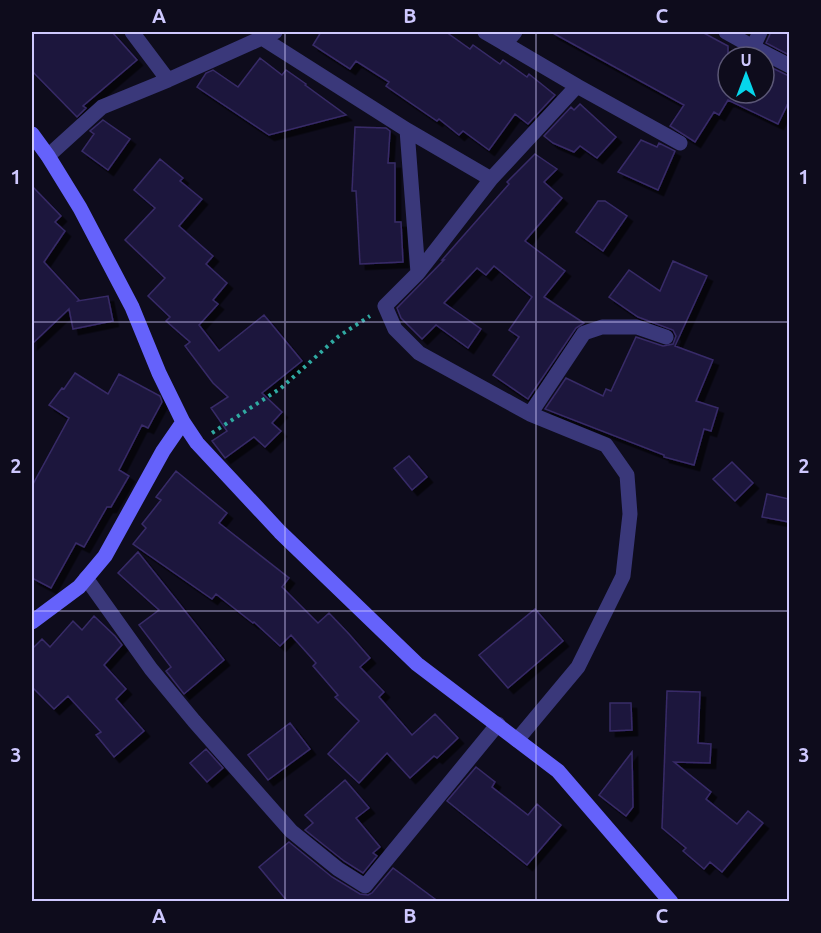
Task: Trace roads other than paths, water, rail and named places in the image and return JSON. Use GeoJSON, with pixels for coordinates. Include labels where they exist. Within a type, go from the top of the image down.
{"type":"FeatureCollection","features":[{"type":"Feature","properties":{"kind":"street"},"geometry":{"type":"LineString","coordinates":[[132,32],[168,80]]}},
{"type":"Feature","properties":{"kind":"street"},"geometry":{"type":"LineString","coordinates":[[485,32],[680,143]]}},
{"type":"Feature","properties":{"kind":"street"},"geometry":{"type":"LineString","coordinates":[[505,44],[515,32]]}},
{"type":"Feature","properties":{"kind":"street"},"geometry":{"type":"LineString","coordinates":[[726,32],[749,45]]}},
{"type":"Feature","properties":{"kind":"street"},"geometry":{"type":"LineString","coordinates":[[48,156],[102,107],[268,35],[407,129],[491,179]]}},
{"type":"Feature","properties":{"kind":"street"},"geometry":{"type":"LineString","coordinates":[[517,740],[578,667],[623,576],[630,514],[627,475],[606,445],[531,414],[419,353],[396,329],[385,306],[418,273],[491,179],[577,86]]}},
{"type":"Feature","properties":{"kind":"street"},"geometry":{"type":"LineString","coordinates":[[407,129],[418,273]]}},
{"type":"Feature","properties":{"kind":"street"},"geometry":{"type":"LineString","coordinates":[[32,134],[80,208],[132,307],[159,373],[183,422],[197,443],[279,532],[409,656],[558,771],[671,902]]}},
{"type":"Feature","properties":{"kind":"street"},"geometry":{"type":"LineString","coordinates":[[531,414],[584,333],[602,327],[637,327],[666,337]]}},
{"type":"Feature","properties":{"kind":"street"},"geometry":{"type":"LineString","coordinates":[[32,622],[79,587],[105,556],[163,451],[183,422]]}},
{"type":"Feature","properties":{"kind":"street"},"geometry":{"type":"LineString","coordinates":[[86,578],[151,669],[194,722],[291,831],[338,869],[365,886],[498,724]]}}]}
